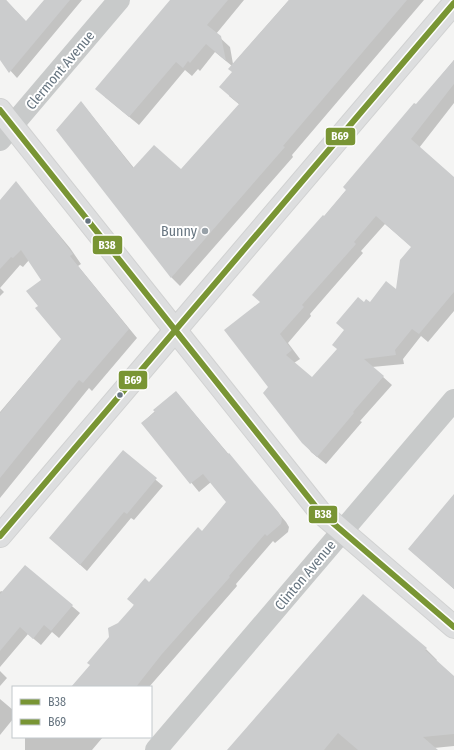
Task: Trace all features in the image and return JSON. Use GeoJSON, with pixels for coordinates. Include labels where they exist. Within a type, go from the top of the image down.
{"type":"FeatureCollection","features":[{"type":"Feature","properties":{"kind":"main road"},"geometry":{"type":"LineString","coordinates":[[0,536],[454,3]]}},
{"type":"Feature","properties":{"kind":"main road"},"geometry":{"type":"LineString","coordinates":[[4,125],[320,512],[454,627]]}},
{"type":"Feature","properties":{"kind":"street","name":"Clermont Avenue"},"geometry":{"type":"LineString","coordinates":[[4,125],[119,0]]}},
{"type":"Feature","properties":{"kind":"street","name":"Clinton Avenue"},"geometry":{"type":"LineString","coordinates":[[156,750],[454,400]]}},
{"type":"Feature","properties":{"kind":"building"},"geometry":{"type":"Polygon","coordinates":[[[0,0],[6,0],[26,21],[44,0],[70,0],[9,73],[0,60],[0,0]]]}},
{"type":"Feature","properties":{"kind":"building"},"geometry":{"type":"Polygon","coordinates":[[[170,0],[228,0],[207,25],[221,36],[226,61],[206,44],[190,63],[188,61],[183,68],[176,62],[129,117],[95,89],[170,0]]]}},
{"type":"Feature","properties":{"kind":"building"},"geometry":{"type":"Polygon","coordinates":[[[289,0],[407,0],[283,146],[285,147],[171,278],[56,130],[81,101],[133,168],[154,145],[181,169],[239,104],[219,87],[232,72],[228,69],[289,0]]]}},
{"type":"Feature","properties":{"kind":"building"},"geometry":{"type":"Polygon","coordinates":[[[454,60],[454,84],[411,139],[454,177],[454,292],[419,334],[412,329],[395,350],[396,355],[364,359],[384,376],[317,457],[302,443],[263,393],[268,387],[224,330],[260,302],[252,295],[323,215],[324,216],[346,190],[343,187],[414,103],[416,104],[454,60]],[[376,216],[354,242],[356,244],[302,305],[304,307],[280,334],[292,350],[286,355],[312,377],[337,349],[332,345],[344,330],[336,323],[358,297],[364,302],[366,299],[370,302],[386,281],[396,289],[400,260],[411,247],[376,216]]]}},
{"type":"Feature","properties":{"kind":"building"},"geometry":{"type":"Polygon","coordinates":[[[16,181],[73,254],[70,256],[129,329],[83,383],[79,380],[0,478],[0,413],[61,339],[35,308],[38,306],[26,291],[41,280],[21,250],[13,258],[11,257],[0,269],[0,200],[16,181]]]}},
{"type":"Feature","properties":{"kind":"building"},"geometry":{"type":"Polygon","coordinates":[[[176,391],[279,513],[282,519],[281,524],[267,536],[265,534],[229,576],[230,577],[162,654],[137,686],[72,686],[90,665],[87,663],[109,637],[108,628],[118,623],[134,605],[127,599],[145,578],[149,582],[198,527],[202,531],[226,502],[203,474],[190,484],[141,423],[155,412],[153,410],[176,391]]]}},
{"type":"Feature","properties":{"kind":"building"},"geometry":{"type":"Polygon","coordinates":[[[123,450],[157,478],[127,514],[124,512],[80,565],[49,538],[123,450]]]}},
{"type":"Feature","properties":{"kind":"building"},"geometry":{"type":"Polygon","coordinates":[[[454,494],[454,589],[408,549],[454,494]]]}},
{"type":"Feature","properties":{"kind":"building"},"geometry":{"type":"Polygon","coordinates":[[[25,565],[73,605],[51,631],[44,625],[33,639],[20,627],[0,651],[0,594],[25,565]]]}},
{"type":"Feature","properties":{"kind":"building"},"geometry":{"type":"Polygon","coordinates":[[[363,594],[427,648],[425,650],[454,676],[454,734],[423,737],[438,750],[358,750],[338,733],[324,750],[227,750],[363,594]]]}},
{"type":"Feature","properties":{"kind":"transit line","name":"B69"},"geometry":{"type":"LineString","coordinates":[[0,536],[454,3]]}},
{"type":"Feature","properties":{"kind":"transit line","name":"B38"},"geometry":{"type":"LineString","coordinates":[[0,110],[320,512],[454,627]]}},
{"type":"Feature","properties":{"kind":"place","name":"Bunny"},"geometry":{"type":"Point","coordinates":[205,231]}}]}
